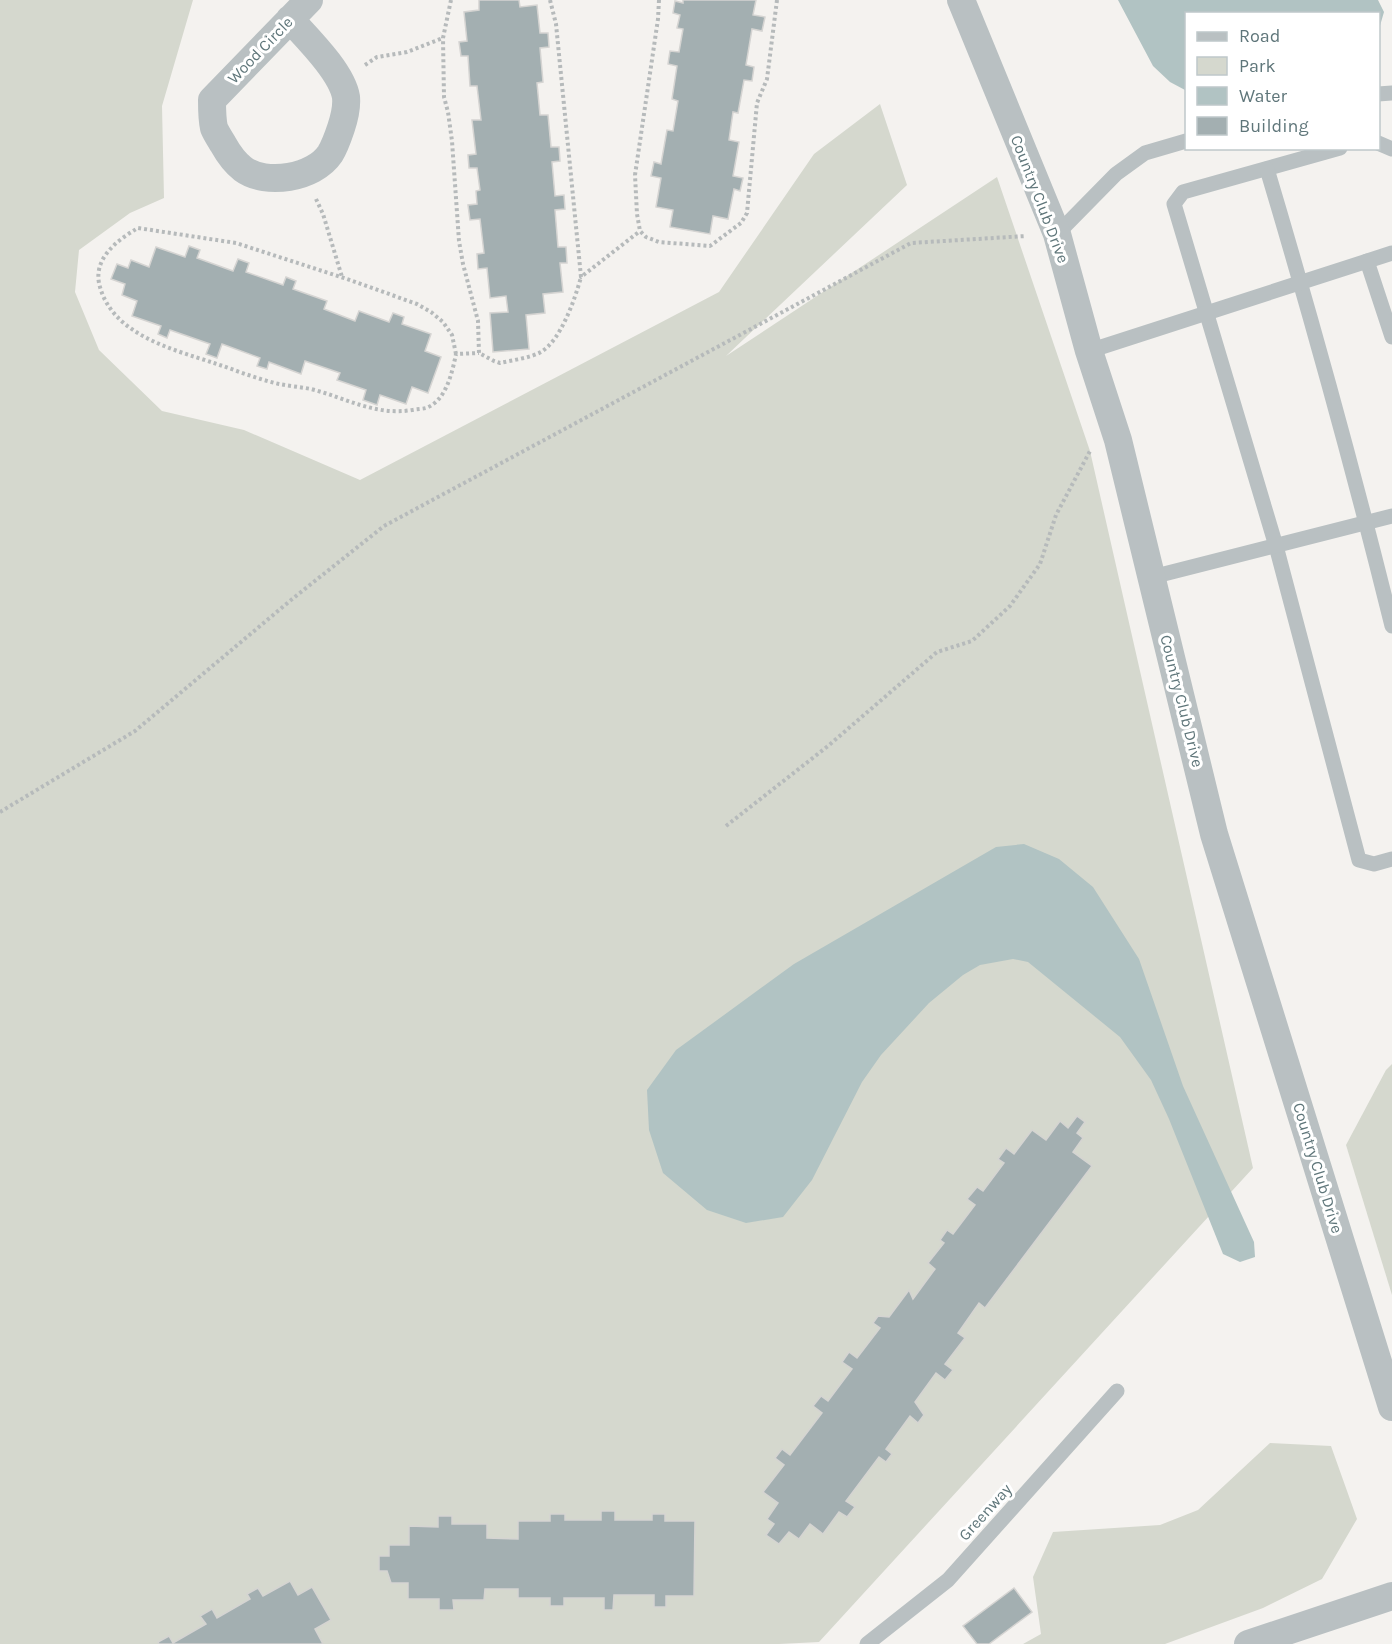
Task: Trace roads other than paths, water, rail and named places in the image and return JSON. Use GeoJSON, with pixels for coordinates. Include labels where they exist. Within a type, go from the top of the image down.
{"type":"FeatureCollection","features":[{"type":"Feature","properties":{"kind":"street","name":"Country Club Drive"},"geometry":{"type":"LineString","coordinates":[[961,0],[1057,234],[1089,351],[1118,440],[1215,834],[1392,1407]]}},
{"type":"Feature","properties":{"kind":"street","name":"Wood Circle"},"geometry":{"type":"LineString","coordinates":[[299,9],[340,81],[346,97],[344,118],[329,155],[314,169],[276,178],[261,177],[243,169],[228,154],[215,129],[212,100],[299,9]]}},
{"type":"Feature","properties":{"kind":"street"},"geometry":{"type":"LineString","coordinates":[[1248,1644],[1392,1596]]}},
{"type":"Feature","properties":{"kind":"lane"},"geometry":{"type":"LineString","coordinates":[[1057,234],[1116,174],[1145,153],[1185,141]]}},
{"type":"Feature","properties":{"kind":"lane"},"geometry":{"type":"LineString","coordinates":[[1333,150],[1183,192],[1174,204],[1276,546],[1359,860],[1374,864],[1392,859]]}},
{"type":"Feature","properties":{"kind":"lane"},"geometry":{"type":"LineString","coordinates":[[1267,169],[1366,522],[1392,626]]}},
{"type":"Feature","properties":{"kind":"lane"},"geometry":{"type":"LineString","coordinates":[[1089,351],[1392,253]]}},
{"type":"Feature","properties":{"kind":"lane"},"geometry":{"type":"LineString","coordinates":[[1367,261],[1392,337]]}},
{"type":"Feature","properties":{"kind":"lane"},"geometry":{"type":"LineString","coordinates":[[1152,577],[1392,516]]}},
{"type":"Feature","properties":{"kind":"lane","name":"Greenway"},"geometry":{"type":"LineString","coordinates":[[867,1644],[948,1580],[1117,1391]]}},
{"type":"Feature","properties":{"kind":"water"},"geometry":{"type":"Polygon","coordinates":[[[1118,0],[1378,0],[1384,12],[1380,26],[1380,12],[1185,12],[1185,90],[1170,82],[1153,66],[1118,0]]]}},
{"type":"Feature","properties":{"kind":"water"},"geometry":{"type":"Polygon","coordinates":[[[1024,844],[1059,859],[1093,887],[1139,959],[1183,1086],[1254,1242],[1255,1257],[1240,1262],[1223,1254],[1151,1080],[1120,1037],[1028,962],[1013,959],[980,965],[963,975],[929,1003],[881,1055],[862,1082],[812,1180],[783,1217],[746,1223],[707,1210],[663,1173],[649,1130],[647,1090],[676,1050],[794,964],[996,847],[1024,844]]]}}]}
